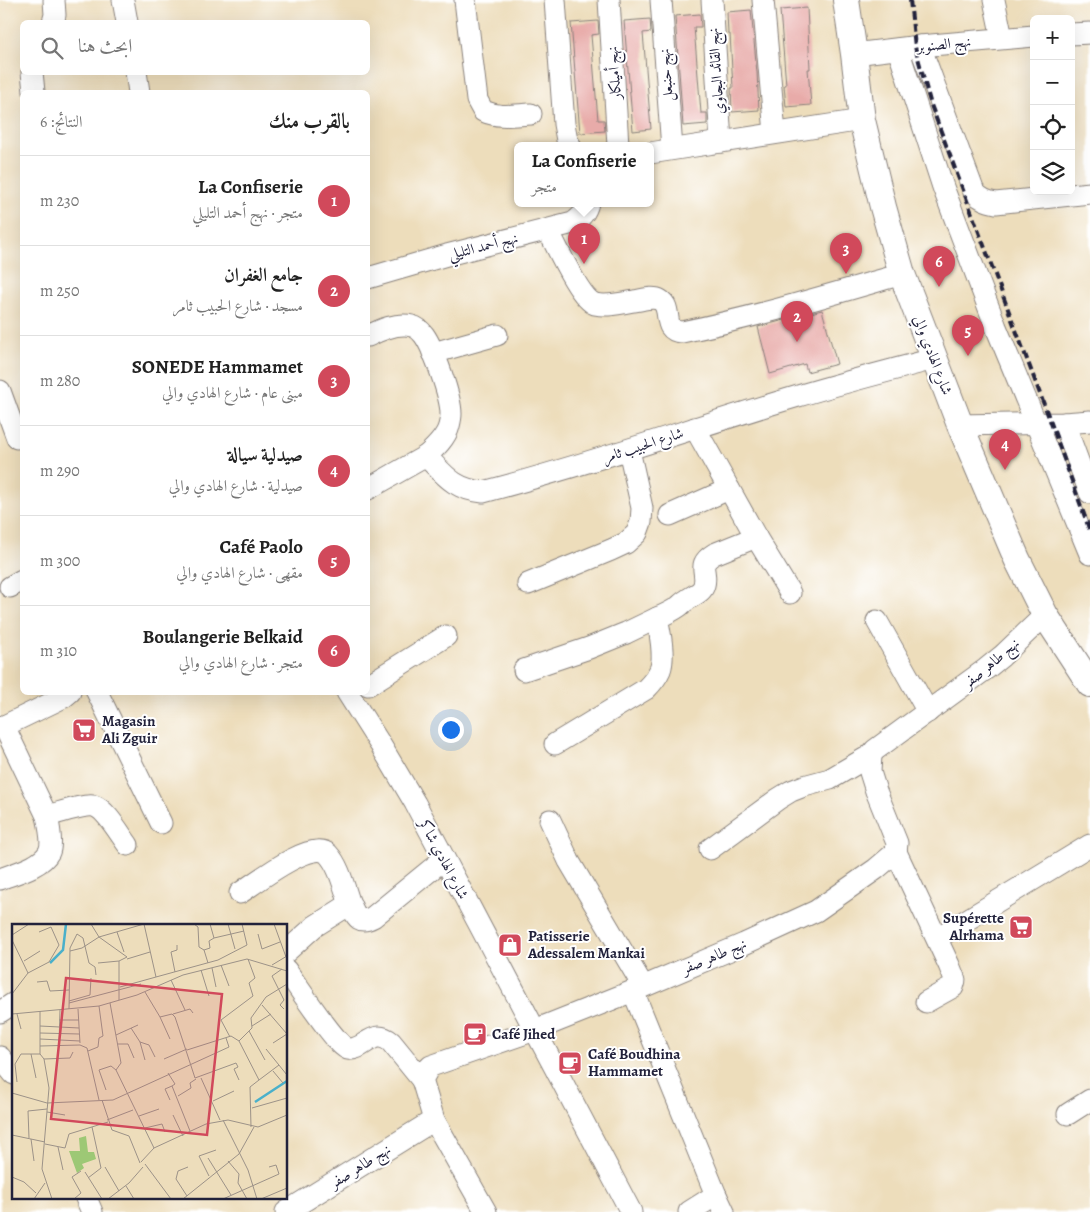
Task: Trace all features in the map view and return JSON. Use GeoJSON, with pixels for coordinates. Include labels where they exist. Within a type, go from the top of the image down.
{"type":"FeatureCollection","features":[{"type":"Feature","properties":{"kind":"main road","name":"شارع الهادي والي"},"geometry":{"type":"LineString","coordinates":[[846,0],[862,120],[883,207],[902,274],[960,425],[1017,559],[1045,615],[1090,684]]}},
{"type":"Feature","properties":{"kind":"street"},"geometry":{"type":"LineString","coordinates":[[54,0],[54,20]]}},
{"type":"Feature","properties":{"kind":"street"},"geometry":{"type":"LineString","coordinates":[[123,0],[127,20]]}},
{"type":"Feature","properties":{"kind":"street"},"geometry":{"type":"LineString","coordinates":[[465,0],[477,100],[482,111],[493,115],[505,116],[530,114]]}},
{"type":"Feature","properties":{"kind":"street"},"geometry":{"type":"LineString","coordinates":[[555,0],[564,124],[568,142]]}},
{"type":"Feature","properties":{"kind":"street","name":"نهج أميلكار"},"geometry":{"type":"LineString","coordinates":[[609,0],[618,142]]}},
{"type":"Feature","properties":{"kind":"street","name":"نهج حنبعل"},"geometry":{"type":"LineString","coordinates":[[661,0],[672,149]]}},
{"type":"Feature","properties":{"kind":"street","name":"نهج القائد البجاوي"},"geometry":{"type":"LineString","coordinates":[[712,0],[721,142]]}},
{"type":"Feature","properties":{"kind":"street"},"geometry":{"type":"LineString","coordinates":[[762,0],[775,134]]}},
{"type":"Feature","properties":{"kind":"street"},"geometry":{"type":"LineString","coordinates":[[994,0],[1002,38]]}},
{"type":"Feature","properties":{"kind":"street"},"geometry":{"type":"LineString","coordinates":[[1075,34],[1090,33]]}},
{"type":"Feature","properties":{"kind":"street","name":"نهج الصنوبر"},"geometry":{"type":"LineString","coordinates":[[854,54],[898,48],[1030,36]]}},
{"type":"Feature","properties":{"kind":"street"},"geometry":{"type":"LineString","coordinates":[[920,46],[974,192],[980,198],[987,202],[996,203],[1090,193]]}},
{"type":"Feature","properties":{"kind":"street"},"geometry":{"type":"LineString","coordinates":[[898,48],[943,187],[996,327],[1090,554]]}},
{"type":"Feature","properties":{"kind":"street"},"geometry":{"type":"LineString","coordinates":[[32,75],[34,90]]}},
{"type":"Feature","properties":{"kind":"street"},"geometry":{"type":"LineString","coordinates":[[136,75],[139,90]]}},
{"type":"Feature","properties":{"kind":"street"},"geometry":{"type":"LineString","coordinates":[[654,152],[862,120]]}},
{"type":"Feature","properties":{"kind":"street","name":"نهج أحمد التليلي"},"geometry":{"type":"LineString","coordinates":[[370,277],[447,255],[573,223],[580,218],[587,207]]}},
{"type":"Feature","properties":{"kind":"street"},"geometry":{"type":"LineString","coordinates":[[548,230],[578,286],[588,300],[602,305],[647,299],[659,300],[665,306],[669,326],[677,332],[772,311],[902,274]]}},
{"type":"Feature","properties":{"kind":"street"},"geometry":{"type":"LineString","coordinates":[[370,335],[392,326],[403,325],[418,328],[433,353],[448,398],[451,414],[448,431],[426,456],[370,488]]}},
{"type":"Feature","properties":{"kind":"street"},"geometry":{"type":"LineString","coordinates":[[433,353],[497,335]]}},
{"type":"Feature","properties":{"kind":"street","name":"شارع الحبيب ثامر"},"geometry":{"type":"LineString","coordinates":[[426,456],[460,488],[483,492],[629,450],[821,390],[934,359]]}},
{"type":"Feature","properties":{"kind":"street"},"geometry":{"type":"LineString","coordinates":[[0,391],[13,441]]}},
{"type":"Feature","properties":{"kind":"street"},"geometry":{"type":"LineString","coordinates":[[960,425],[1090,421]]}},
{"type":"Feature","properties":{"kind":"street"},"geometry":{"type":"LineString","coordinates":[[1064,423],[1090,493]]}},
{"type":"Feature","properties":{"kind":"street"},"geometry":{"type":"LineString","coordinates":[[695,428],[756,537],[790,593]]}},
{"type":"Feature","properties":{"kind":"street"},"geometry":{"type":"LineString","coordinates":[[528,584],[611,550],[626,543],[637,534],[641,522],[642,508],[629,450]]}},
{"type":"Feature","properties":{"kind":"street"},"geometry":{"type":"LineString","coordinates":[[670,515],[729,489]]}},
{"type":"Feature","properties":{"kind":"street"},"geometry":{"type":"LineString","coordinates":[[524,670],[626,633],[678,607],[701,590],[704,585],[704,569],[708,558],[756,537]]}},
{"type":"Feature","properties":{"kind":"street","name":"نهج طاهر صفر"},"geometry":{"type":"LineString","coordinates":[[710,849],[778,799],[804,786],[830,779],[871,756],[875,750],[1002,656],[1045,615]]}},
{"type":"Feature","properties":{"kind":"street"},"geometry":{"type":"LineString","coordinates":[[556,744],[646,689],[654,681],[661,668],[661,642],[657,618]]}},
{"type":"Feature","properties":{"kind":"street"},"geometry":{"type":"LineString","coordinates":[[877,622],[928,712]]}},
{"type":"Feature","properties":{"kind":"street"},"geometry":{"type":"LineString","coordinates":[[370,684],[446,636]]}},
{"type":"Feature","properties":{"kind":"street"},"geometry":{"type":"LineString","coordinates":[[0,879],[39,864],[50,851],[50,832],[47,816],[2,727],[66,695]]}},
{"type":"Feature","properties":{"kind":"street"},"geometry":{"type":"LineString","coordinates":[[98,695],[161,823]]}},
{"type":"Feature","properties":{"kind":"street","name":"شارع الهادي شاكر"},"geometry":{"type":"LineString","coordinates":[[351,695],[415,804],[631,1212]]}},
{"type":"Feature","properties":{"kind":"street"},"geometry":{"type":"LineString","coordinates":[[871,756],[870,772],[897,843],[896,852],[953,974],[953,987],[926,1002]]}},
{"type":"Feature","properties":{"kind":"street"},"geometry":{"type":"LineString","coordinates":[[47,816],[85,806],[96,806],[104,812],[128,845]]}},
{"type":"Feature","properties":{"kind":"street"},"geometry":{"type":"LineString","coordinates":[[550,820],[569,861],[638,988],[720,1204],[689,1212]]}},
{"type":"Feature","properties":{"kind":"street"},"geometry":{"type":"LineString","coordinates":[[937,938],[1090,845]]}},
{"type":"Feature","properties":{"kind":"street"},"geometry":{"type":"LineString","coordinates":[[240,893],[302,854],[320,850],[329,855],[335,864],[350,904],[358,918],[366,921],[444,859]]}},
{"type":"Feature","properties":{"kind":"street","name":"نهج طاهر صفر"},"geometry":{"type":"LineString","coordinates":[[422,1080],[431,1066],[535,1030],[744,944],[816,911],[876,869],[896,852]]}},
{"type":"Feature","properties":{"kind":"street"},"geometry":{"type":"LineString","coordinates":[[288,950],[315,926],[350,904]]}},
{"type":"Feature","properties":{"kind":"street"},"geometry":{"type":"LineString","coordinates":[[288,973],[333,1036],[345,1048],[350,1050],[381,1036],[391,1042],[422,1080],[434,1120],[486,1212]]}},
{"type":"Feature","properties":{"kind":"street"},"geometry":{"type":"LineString","coordinates":[[0,1012],[12,1004]]}},
{"type":"Feature","properties":{"kind":"street"},"geometry":{"type":"LineString","coordinates":[[0,1057],[12,1072]]}},
{"type":"Feature","properties":{"kind":"street"},"geometry":{"type":"LineString","coordinates":[[1068,1114],[1090,1100]]}},
{"type":"Feature","properties":{"kind":"street","name":"نهج طاهر صفر"},"geometry":{"type":"LineString","coordinates":[[286,1212],[434,1120]]}},
{"type":"Feature","properties":{"kind":"street"},"geometry":{"type":"LineString","coordinates":[[87,1200],[92,1212]]}},
{"type":"Feature","properties":{"kind":"building"},"geometry":{"type":"Polygon","coordinates":[[[807,8],[810,69],[808,69],[811,105],[786,107],[780,10],[807,8]]]}},
{"type":"Feature","properties":{"kind":"building"},"geometry":{"type":"Polygon","coordinates":[[[751,10],[759,110],[732,112],[731,88],[733,88],[727,12],[751,10]]]}},
{"type":"Feature","properties":{"kind":"building"},"geometry":{"type":"Polygon","coordinates":[[[700,14],[701,27],[694,27],[701,113],[707,113],[707,124],[683,126],[675,16],[700,14]]]}},
{"type":"Feature","properties":{"kind":"building"},"geometry":{"type":"Polygon","coordinates":[[[650,19],[651,32],[643,33],[651,129],[633,131],[624,21],[650,19]]]}},
{"type":"Feature","properties":{"kind":"building"},"geometry":{"type":"Polygon","coordinates":[[[598,21],[599,34],[591,35],[598,120],[604,120],[605,131],[580,133],[571,23],[598,21]]]}},
{"type":"Feature","properties":{"kind":"building"},"geometry":{"type":"Polygon","coordinates":[[[822,310],[837,364],[807,372],[805,364],[770,374],[758,327],[822,310]]]}},
{"type":"Feature","properties":{"kind":"railway"},"geometry":{"type":"LineString","coordinates":[[910,0],[915,47],[931,105],[1090,531]]}},
{"type":"Feature","properties":{"kind":"place","name":"La Confiserie"},"geometry":{"type":"Point","coordinates":[584,264]}},
{"type":"Feature","properties":{"kind":"place","name":"SONEDE Hammamet"},"geometry":{"type":"Point","coordinates":[846,274]}},
{"type":"Feature","properties":{"kind":"place","name":"Boulangerie Belkaid"},"geometry":{"type":"Point","coordinates":[939,287]}},
{"type":"Feature","properties":{"kind":"place","name":"جامع الغفران"},"geometry":{"type":"Point","coordinates":[797,342]}},
{"type":"Feature","properties":{"kind":"place","name":"Café Paolo"},"geometry":{"type":"Point","coordinates":[968,356]}},
{"type":"Feature","properties":{"kind":"place","name":"صيدلية سيالة"},"geometry":{"type":"Point","coordinates":[1005,470]}},
{"type":"Feature","properties":{"kind":"place","name":"Magasin Ali Zguir"},"geometry":{"type":"Point","coordinates":[84,730]}},
{"type":"Feature","properties":{"kind":"place","name":"Supérette Alrhama"},"geometry":{"type":"Point","coordinates":[1021,927]}},
{"type":"Feature","properties":{"kind":"place","name":"Patisserie Adessalem Mankai"},"geometry":{"type":"Point","coordinates":[510,945]}},
{"type":"Feature","properties":{"kind":"place","name":"Café Jihed"},"geometry":{"type":"Point","coordinates":[475,1034]}},
{"type":"Feature","properties":{"kind":"place","name":"Café Boudhina Hammamet"},"geometry":{"type":"Point","coordinates":[570,1063]}}]}
